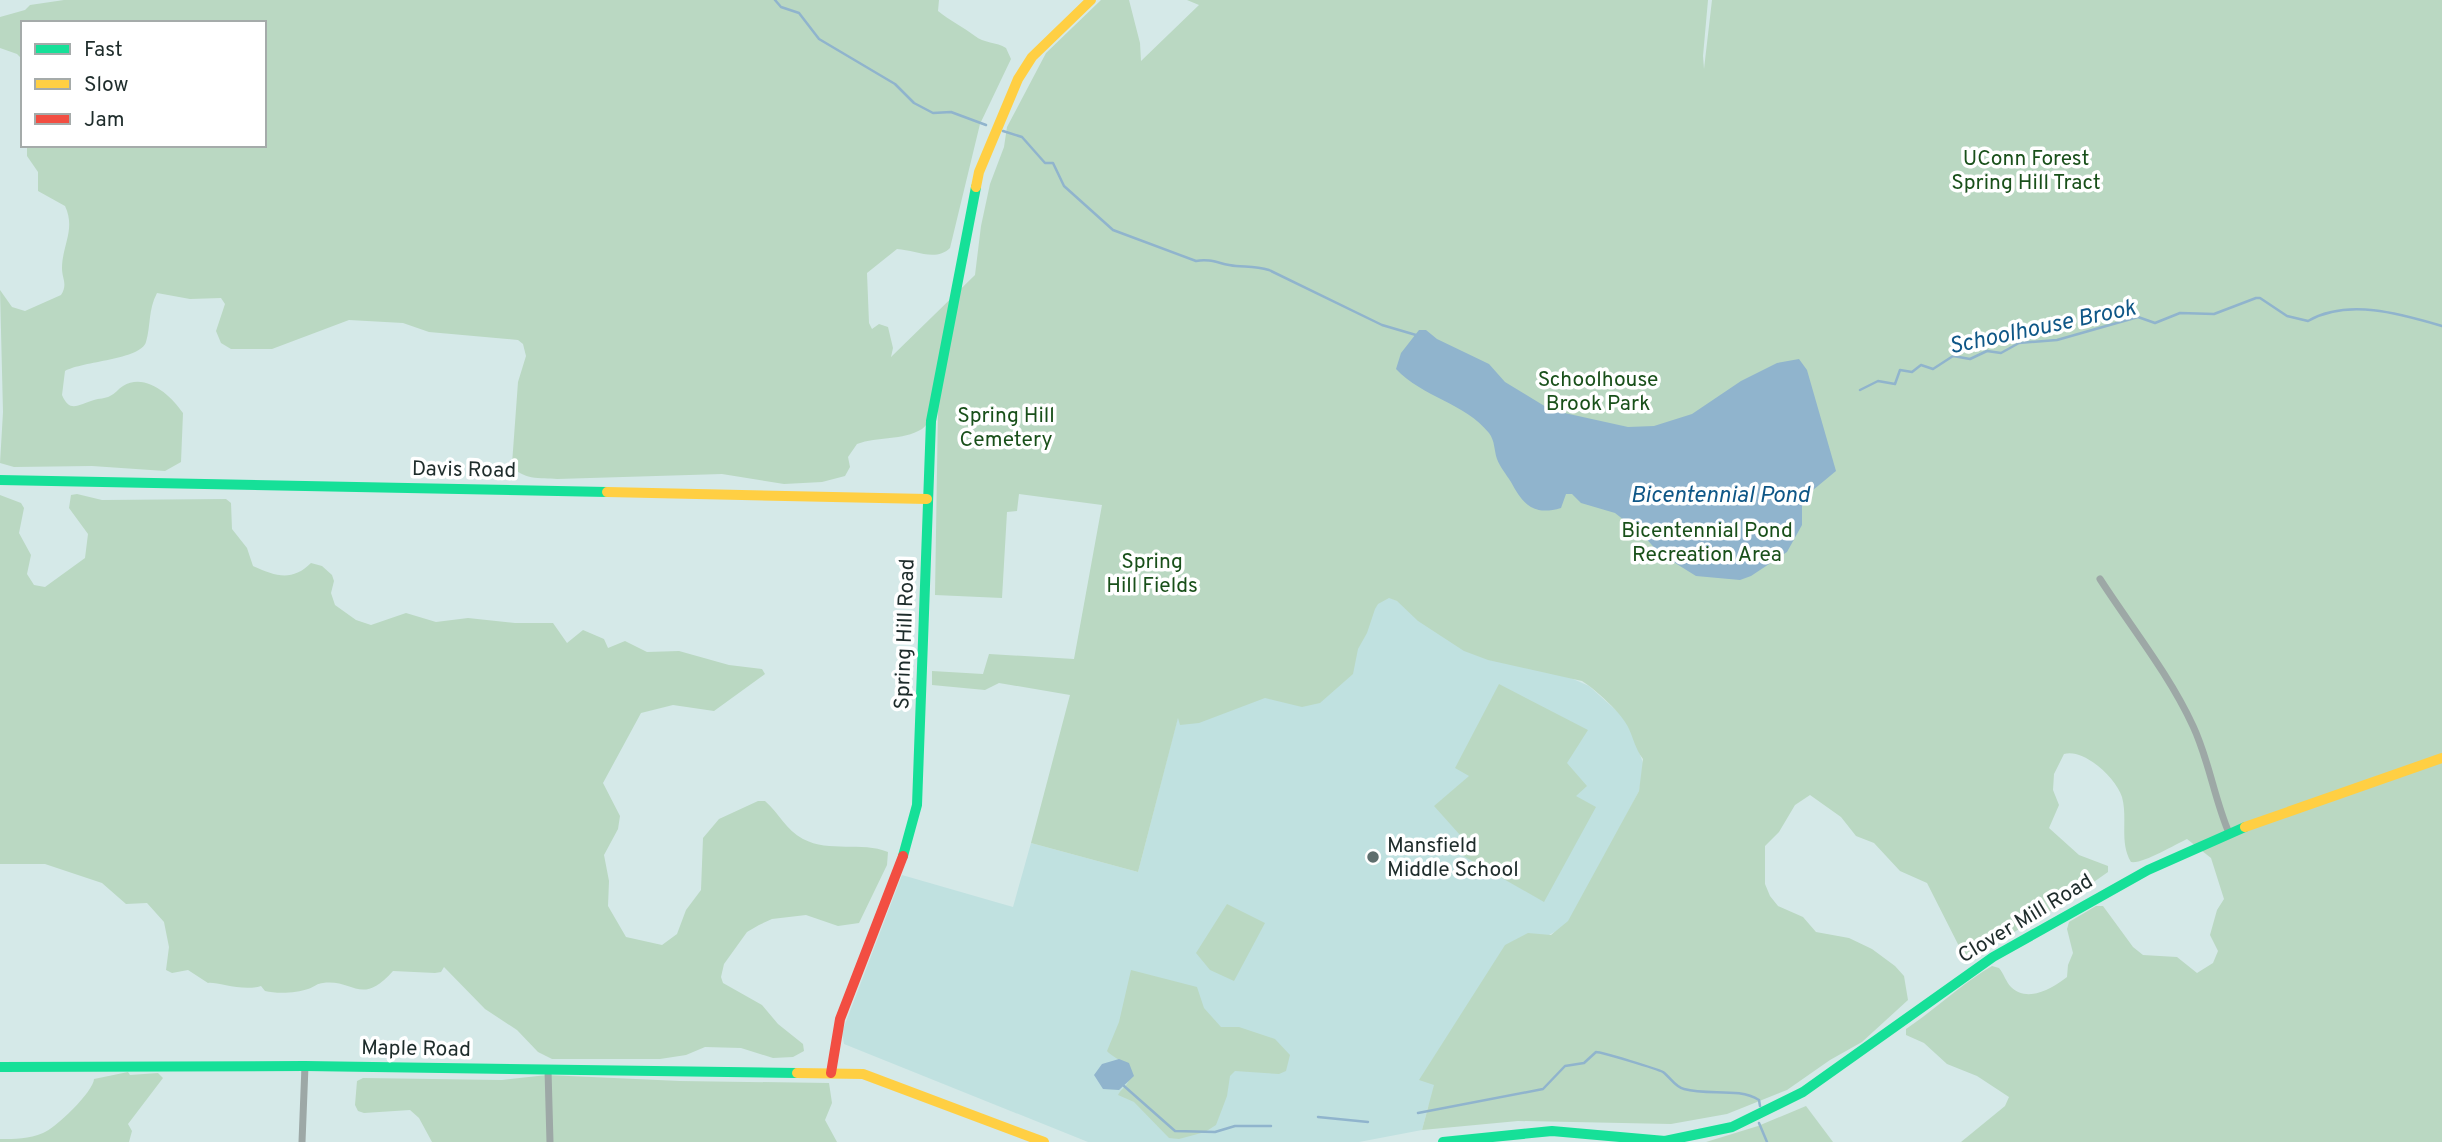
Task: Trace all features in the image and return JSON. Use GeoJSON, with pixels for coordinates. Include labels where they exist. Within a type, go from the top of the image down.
{"type":"FeatureCollection","features":[{"type":"Feature","properties":{"kind":"street","name":"Spring Hill Road"},"geometry":{"type":"LineString","coordinates":[[831,1073],[840,1019],[898,871],[917,805],[931,421],[979,172],[1018,79],[1032,57],[1091,0]]}},
{"type":"Feature","properties":{"kind":"street","name":"Davis Road"},"geometry":{"type":"LineString","coordinates":[[0,480],[927,499]]}},
{"type":"Feature","properties":{"kind":"street"},"geometry":{"type":"LineString","coordinates":[[2100,579],[2184,708],[2202,747],[2212,788],[2230,833]]}},
{"type":"Feature","properties":{"kind":"street","name":"Clover Mill Road"},"geometry":{"type":"LineString","coordinates":[[1648,1142],[1710,1133],[1766,1112],[1847,1063],[1993,957],[2148,870],[2230,833],[2442,758]]}},
{"type":"Feature","properties":{"kind":"street","name":"Maple Road"},"geometry":{"type":"LineString","coordinates":[[0,1067],[305,1066],[831,1073]]}},
{"type":"Feature","properties":{"kind":"street"},"geometry":{"type":"LineString","coordinates":[[302,1142],[305,1066]]}},
{"type":"Feature","properties":{"kind":"street"},"geometry":{"type":"LineString","coordinates":[[548,1070],[550,1142]]}},
{"type":"Feature","properties":{"kind":"street"},"geometry":{"type":"LineString","coordinates":[[831,1073],[863,1074],[1044,1142]]}},
{"type":"Feature","properties":{"kind":"street"},"geometry":{"type":"LineString","coordinates":[[1443,1142],[1552,1131],[1603,1134],[1648,1142]]}},
{"type":"Feature","properties":{"kind":"shaded area","name":"Mansfield Middle School"},"geometry":{"type":"Polygon","coordinates":[[[1386,596],[1589,686],[1629,722],[1644,766],[1639,791],[1573,916],[1564,927],[1545,937],[1428,1107],[1422,1130],[1359,1142],[1088,1142],[844,1044],[842,1032],[902,875],[1013,907],[1031,843],[1138,872],[1188,678],[1386,596]]]}},
{"type":"Feature","properties":{"kind":"green space"},"geometry":{"type":"Polygon","coordinates":[[[64,0],[939,0],[938,11],[978,38],[1006,48],[1011,59],[980,124],[950,248],[932,255],[897,249],[867,273],[869,323],[872,329],[879,324],[888,327],[893,348],[891,357],[975,275],[990,184],[1004,147],[1007,127],[1046,53],[1101,0],[1129,0],[1140,43],[1141,61],[1199,5],[1187,0],[1708,0],[1704,69],[1712,0],[2442,0],[2442,1142],[1961,1142],[2005,1106],[2009,1097],[1977,1076],[1947,1064],[1924,1043],[1906,1035],[1906,1029],[1970,981],[1992,966],[1999,968],[2009,985],[2017,992],[2039,993],[2054,986],[2067,977],[2073,953],[2067,929],[2069,922],[2096,906],[2103,906],[2133,947],[2143,955],[2177,957],[2197,973],[2213,963],[2218,951],[2210,935],[2217,910],[2224,899],[2211,858],[2187,839],[2151,857],[2131,862],[2125,846],[2124,805],[2119,789],[2098,766],[2072,753],[2064,754],[2054,774],[2053,790],[2059,805],[2049,828],[2079,855],[2108,866],[2108,872],[2088,886],[2090,888],[1966,960],[1927,883],[1900,871],[1874,843],[1856,836],[1841,817],[1810,795],[1795,805],[1779,832],[1765,846],[1765,884],[1770,896],[1778,906],[1803,917],[1816,932],[1849,938],[1872,949],[1895,966],[1904,976],[1908,1000],[1862,1042],[1787,1090],[1727,1114],[1671,1124],[1518,1121],[1422,1130],[1434,1085],[1419,1080],[1505,945],[1528,933],[1551,935],[1568,921],[1639,791],[1643,759],[1626,723],[1608,702],[1582,681],[1488,660],[1464,651],[1418,621],[1397,601],[1389,598],[1375,609],[1358,649],[1353,674],[1320,703],[1302,707],[1265,698],[1199,723],[1180,725],[1178,718],[1138,872],[1031,843],[1070,695],[999,683],[985,690],[932,685],[932,671],[983,674],[989,654],[1074,659],[1102,505],[1019,494],[1017,511],[1007,512],[1002,598],[935,595],[938,408],[925,427],[914,433],[857,444],[848,457],[850,467],[845,476],[822,482],[784,484],[722,474],[557,479],[531,477],[520,473],[512,464],[518,382],[526,356],[523,344],[518,340],[429,332],[403,323],[349,320],[272,349],[231,349],[221,343],[216,331],[225,304],[221,298],[190,299],[157,293],[152,305],[146,342],[142,348],[133,353],[65,371],[62,395],[68,404],[75,406],[108,397],[131,382],[157,388],[172,399],[183,413],[181,462],[165,471],[92,466],[14,467],[0,463],[3,412],[0,290],[12,307],[25,311],[61,295],[64,285],[62,268],[69,230],[65,206],[38,191],[38,172],[27,156],[27,147],[266,147],[266,21],[21,21],[21,58],[0,48],[0,17],[25,10],[30,5],[64,0]]]}},
{"type":"Feature","properties":{"kind":"green space"},"geometry":{"type":"Polygon","coordinates":[[[0,495],[21,503],[24,508],[19,533],[31,555],[27,574],[34,585],[45,587],[85,558],[88,534],[69,508],[71,495],[102,500],[226,499],[231,503],[232,529],[247,548],[253,566],[290,575],[311,563],[322,566],[332,575],[334,581],[331,593],[335,605],[356,620],[371,625],[406,613],[436,622],[468,618],[515,623],[553,623],[567,643],[583,630],[604,639],[608,648],[625,641],[647,652],[679,651],[729,665],[762,669],[765,674],[714,711],[673,705],[641,713],[603,783],[620,816],[618,829],[604,855],[609,881],[608,906],[626,937],[662,945],[677,934],[686,910],[701,890],[703,838],[719,819],[758,801],[765,801],[792,831],[813,843],[867,847],[888,852],[887,865],[859,923],[838,926],[806,915],[772,919],[747,932],[724,964],[721,977],[723,983],[762,1005],[778,1024],[803,1044],[804,1051],[793,1057],[773,1058],[741,1048],[705,1047],[686,1055],[660,1059],[552,1059],[538,1052],[517,1030],[485,1009],[444,967],[441,972],[435,973],[393,971],[382,982],[365,990],[323,983],[308,989],[275,993],[265,991],[261,986],[246,988],[208,983],[188,970],[172,973],[166,970],[169,947],[164,922],[147,903],[126,904],[102,883],[45,864],[0,864],[0,495]]]}},
{"type":"Feature","properties":{"kind":"green space"},"geometry":{"type":"Polygon","coordinates":[[[1499,684],[1588,730],[1567,763],[1587,786],[1576,796],[1596,807],[1544,902],[1451,849],[1460,835],[1434,806],[1469,776],[1455,768],[1499,684]]]}},
{"type":"Feature","properties":{"kind":"green space"},"geometry":{"type":"Polygon","coordinates":[[[1227,904],[1265,923],[1234,981],[1210,970],[1196,953],[1227,904]]]}},
{"type":"Feature","properties":{"kind":"green space"},"geometry":{"type":"Polygon","coordinates":[[[1131,970],[1197,987],[1204,1008],[1221,1027],[1239,1027],[1275,1039],[1290,1055],[1286,1071],[1279,1074],[1235,1071],[1230,1076],[1227,1096],[1216,1125],[1205,1132],[1179,1139],[1169,1138],[1134,1102],[1118,1095],[1128,1082],[1129,1071],[1124,1063],[1107,1051],[1119,1022],[1131,970]]]}},
{"type":"Feature","properties":{"kind":"green space"},"geometry":{"type":"Polygon","coordinates":[[[128,1072],[130,1075],[158,1073],[163,1078],[128,1124],[132,1131],[129,1142],[0,1142],[0,1139],[27,1138],[49,1130],[81,1100],[94,1079],[128,1072]]]}},
{"type":"Feature","properties":{"kind":"green space"},"geometry":{"type":"Polygon","coordinates":[[[547,1075],[680,1081],[829,1083],[832,1103],[825,1120],[837,1142],[432,1142],[419,1118],[410,1110],[364,1113],[358,1111],[355,1105],[357,1081],[363,1078],[502,1080],[547,1075]]]}},
{"type":"Feature","properties":{"kind":"green space"},"geometry":{"type":"Polygon","coordinates":[[[1806,1106],[1833,1142],[1706,1142],[1758,1126],[1806,1106]]]}},
{"type":"Feature","properties":{"kind":"water","name":"Bicentennial Pond"},"geometry":{"type":"Polygon","coordinates":[[[1419,330],[1426,330],[1437,339],[1489,364],[1505,382],[1551,410],[1628,427],[1654,426],[1692,414],[1741,381],[1777,363],[1799,359],[1807,370],[1836,471],[1807,495],[1802,506],[1802,525],[1787,552],[1751,576],[1740,580],[1696,576],[1659,553],[1643,535],[1615,513],[1581,503],[1572,494],[1566,494],[1561,508],[1543,511],[1530,507],[1515,490],[1498,462],[1489,433],[1468,414],[1418,387],[1396,369],[1401,353],[1419,330]]]}},
{"type":"Feature","properties":{"kind":"water"},"geometry":{"type":"Polygon","coordinates":[[[1119,1059],[1129,1063],[1134,1076],[1119,1090],[1103,1089],[1094,1075],[1102,1064],[1119,1059]]]}},
{"type":"Feature","properties":{"kind":"waterway","name":"Schoolhouse Brook"},"geometry":{"type":"LineString","coordinates":[[775,0],[781,7],[799,13],[819,39],[895,84],[914,103],[933,113],[951,112],[986,125]]}},
{"type":"Feature","properties":{"kind":"waterway","name":"Schoolhouse Brook"},"geometry":{"type":"LineString","coordinates":[[1003,131],[1022,137],[1045,163],[1053,163],[1064,186],[1113,230],[1196,261],[1207,260],[1269,270],[1382,325],[1416,335]]}},
{"type":"Feature","properties":{"kind":"waterway","name":"Schoolhouse Brook"},"geometry":{"type":"LineString","coordinates":[[1860,390],[1878,381],[1895,384],[1900,370],[1912,372],[1921,365],[1933,369],[1953,356],[1970,359],[1987,351],[2001,353],[2019,343],[2057,340],[2138,317],[2155,323],[2180,313],[2214,314],[2256,298],[2287,316],[2308,321],[2340,310],[2357,309],[2392,313],[2442,326]]}},
{"type":"Feature","properties":{"kind":"waterway"},"geometry":{"type":"LineString","coordinates":[[1418,1113],[1543,1089],[1565,1066],[1584,1063],[1596,1052],[1663,1072],[1684,1089],[1751,1096],[1759,1100],[1760,1106]]}},
{"type":"Feature","properties":{"kind":"waterway"},"geometry":{"type":"LineString","coordinates":[[1124,1086],[1175,1131],[1215,1132],[1235,1126],[1271,1126]]}},
{"type":"Feature","properties":{"kind":"waterway"},"geometry":{"type":"LineString","coordinates":[[1318,1117],[1368,1122]]}},
{"type":"Feature","properties":{"kind":"waterway"},"geometry":{"type":"LineString","coordinates":[[1759,1123],[1767,1142]]}},
{"type":"Feature","properties":{"kind":"traffic: fast"},"geometry":{"type":"LineString","coordinates":[[903,856],[917,805],[931,421],[976,187]]}},
{"type":"Feature","properties":{"kind":"traffic: fast"},"geometry":{"type":"LineString","coordinates":[[0,480],[607,492]]}},
{"type":"Feature","properties":{"kind":"traffic: fast"},"geometry":{"type":"LineString","coordinates":[[1443,1142],[1552,1131],[1665,1141],[1732,1127],[1803,1092],[1993,957],[2148,870],[2245,827]]}},
{"type":"Feature","properties":{"kind":"traffic: fast"},"geometry":{"type":"LineString","coordinates":[[0,1067],[305,1066],[797,1073]]}},
{"type":"Feature","properties":{"kind":"traffic: slow"},"geometry":{"type":"LineString","coordinates":[[976,187],[979,172],[1018,79],[1032,57],[1091,0]]}},
{"type":"Feature","properties":{"kind":"traffic: slow"},"geometry":{"type":"LineString","coordinates":[[607,492],[927,499]]}},
{"type":"Feature","properties":{"kind":"traffic: slow"},"geometry":{"type":"LineString","coordinates":[[2245,827],[2442,758]]}},
{"type":"Feature","properties":{"kind":"traffic: slow"},"geometry":{"type":"LineString","coordinates":[[797,1073],[863,1074],[1044,1142]]}},
{"type":"Feature","properties":{"kind":"traffic: jam"},"geometry":{"type":"LineString","coordinates":[[831,1073],[840,1019],[903,856]]}},
{"type":"Feature","properties":{"kind":"place","name":"Mansfield Middle School"},"geometry":{"type":"Point","coordinates":[1373,857]}},
{"type":"Feature","properties":{"kind":"park label","name":"UConn Forest Spring Hill Tract"},"geometry":{"type":"Point","coordinates":[2026,170]}},
{"type":"Feature","properties":{"kind":"park label","name":"Schoolhouse Brook Park"},"geometry":{"type":"Point","coordinates":[1598,391]}},
{"type":"Feature","properties":{"kind":"park label","name":"Spring Hill Cemetery"},"geometry":{"type":"Point","coordinates":[1006,427]}},
{"type":"Feature","properties":{"kind":"park label","name":"Bicentennial Pond Recreation Area"},"geometry":{"type":"Point","coordinates":[1707,542]}},
{"type":"Feature","properties":{"kind":"park label","name":"Spring Hill Fields"},"geometry":{"type":"Point","coordinates":[1152,573]}}]}
